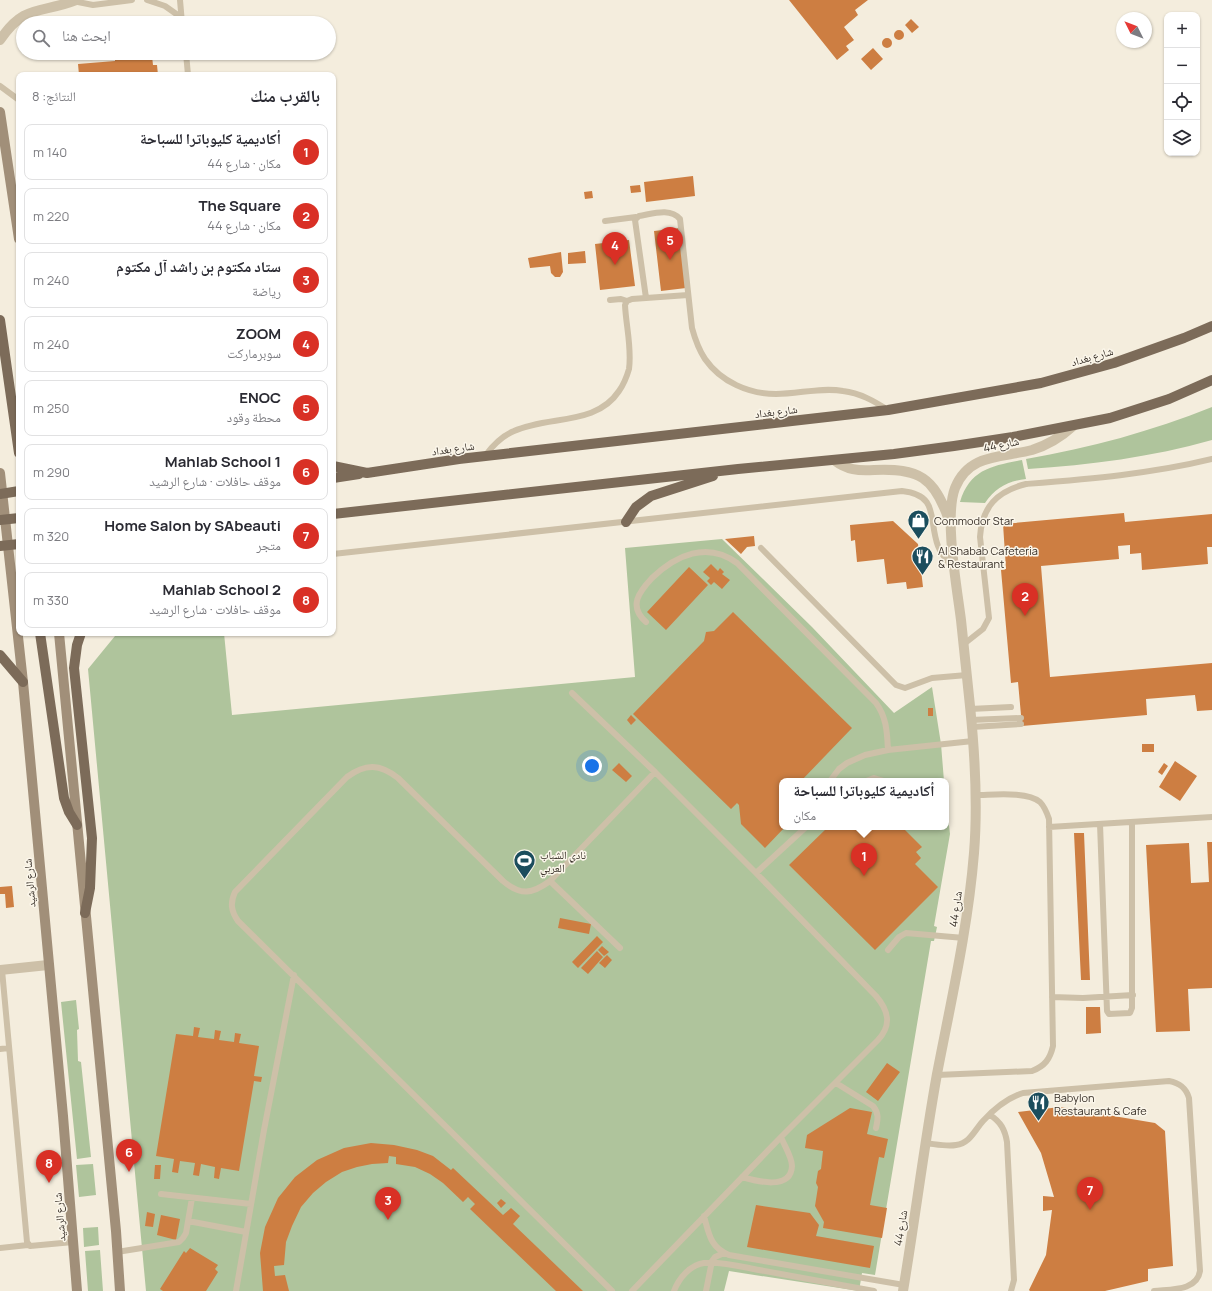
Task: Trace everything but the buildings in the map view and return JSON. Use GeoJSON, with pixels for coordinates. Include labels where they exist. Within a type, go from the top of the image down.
{"type":"FeatureCollection","features":[{"type":"Feature","properties":{"kind":"main road"},"geometry":{"type":"LineString","coordinates":[[0,112],[16,195]]}},
{"type":"Feature","properties":{"kind":"main road"},"geometry":{"type":"LineString","coordinates":[[0,320],[16,432]]}},
{"type":"Feature","properties":{"kind":"main road","name":"شارع بغداد"},"geometry":{"type":"LineString","coordinates":[[336,467],[367,474],[459,459],[888,410],[1042,383],[1114,363],[1184,338],[1212,326]]}},
{"type":"Feature","properties":{"kind":"main road"},"geometry":{"type":"LineString","coordinates":[[336,514],[954,446],[1073,426],[1110,418],[1169,399],[1212,380]]}},
{"type":"Feature","properties":{"kind":"main road"},"geometry":{"type":"LineString","coordinates":[[626,522],[636,507],[651,496],[738,469]]}},
{"type":"Feature","properties":{"kind":"main road","name":"شارع الرشيد"},"geometry":{"type":"LineString","coordinates":[[0,473],[4,545],[16,632]]}},
{"type":"Feature","properties":{"kind":"main road"},"geometry":{"type":"LineString","coordinates":[[336,478],[367,474]]}},
{"type":"Feature","properties":{"kind":"main road"},"geometry":{"type":"LineString","coordinates":[[1,493],[16,492]]}},
{"type":"Feature","properties":{"kind":"main road"},"geometry":{"type":"LineString","coordinates":[[3,519],[16,518]]}},
{"type":"Feature","properties":{"kind":"main road"},"geometry":{"type":"LineString","coordinates":[[4,545],[16,544]]}},
{"type":"Feature","properties":{"kind":"main road","name":"شارع الرشيد"},"geometry":{"type":"LineString","coordinates":[[17,636],[23,682],[77,1291]]}},
{"type":"Feature","properties":{"kind":"main road"},"geometry":{"type":"LineString","coordinates":[[40,636],[64,798],[69,812],[77,826]]}},
{"type":"Feature","properties":{"kind":"main road"},"geometry":{"type":"LineString","coordinates":[[59,636],[120,1291]]}},
{"type":"Feature","properties":{"kind":"main road"},"geometry":{"type":"LineString","coordinates":[[80,636],[77,645],[74,668],[92,838],[90,888],[85,913]]}},
{"type":"Feature","properties":{"kind":"main road"},"geometry":{"type":"LineString","coordinates":[[0,655],[23,682]]}},
{"type":"Feature","properties":{"kind":"street"},"geometry":{"type":"LineString","coordinates":[[23,16],[32,11],[75,1]]}},
{"type":"Feature","properties":{"kind":"street"},"geometry":{"type":"LineString","coordinates":[[0,40],[8,28],[16,21]]}},
{"type":"Feature","properties":{"kind":"street","name":"شارع 44"},"geometry":{"type":"LineString","coordinates":[[903,1288],[937,1076],[964,938],[974,855],[976,796],[973,741],[964,644],[955,573],[951,527],[952,505],[956,487],[960,479],[972,466],[988,458],[1027,451],[1040,447],[1058,438],[1073,426]]}},
{"type":"Feature","properties":{"kind":"street","name":"شارع 44"},"geometry":{"type":"LineString","coordinates":[[834,460],[844,467],[856,470],[900,470],[917,475],[925,480],[938,493],[951,527]]}},
{"type":"Feature","properties":{"kind":"street"},"geometry":{"type":"LineString","coordinates":[[1,970],[48,965]]}},
{"type":"Feature","properties":{"kind":"lane"},"geometry":{"type":"LineString","coordinates":[[75,1],[93,5],[132,0]]}},
{"type":"Feature","properties":{"kind":"lane"},"geometry":{"type":"LineString","coordinates":[[147,0],[165,6],[177,16]]}},
{"type":"Feature","properties":{"kind":"lane"},"geometry":{"type":"LineString","coordinates":[[180,0],[182,16]]}},
{"type":"Feature","properties":{"kind":"lane"},"geometry":{"type":"LineString","coordinates":[[187,60],[188,72]]}},
{"type":"Feature","properties":{"kind":"lane"},"geometry":{"type":"LineString","coordinates":[[0,86],[16,98]]}},
{"type":"Feature","properties":{"kind":"lane"},"geometry":{"type":"LineString","coordinates":[[605,221],[636,218],[639,216],[668,211],[677,215],[680,219],[692,328],[696,341],[706,360],[728,381],[746,389],[764,394],[827,390],[843,391],[874,401],[888,410]]}},
{"type":"Feature","properties":{"kind":"lane"},"geometry":{"type":"LineString","coordinates":[[636,218],[635,220],[646,298]]}},
{"type":"Feature","properties":{"kind":"lane"},"geometry":{"type":"LineString","coordinates":[[610,300],[621,299],[627,301],[688,295]]}},
{"type":"Feature","properties":{"kind":"lane"},"geometry":{"type":"LineString","coordinates":[[485,456],[503,437],[515,430],[588,414],[604,406],[616,395],[623,385],[629,368],[630,358],[625,310],[627,301]]}},
{"type":"Feature","properties":{"kind":"lane"},"geometry":{"type":"LineString","coordinates":[[964,644],[984,629],[989,618],[980,537],[981,524],[985,512],[989,506],[1003,492],[1013,487],[1026,484],[1103,478],[1184,466],[1212,459]]}},
{"type":"Feature","properties":{"kind":"lane"},"geometry":{"type":"LineString","coordinates":[[336,554],[902,491],[912,492],[927,502],[932,511],[938,546],[955,573]]}},
{"type":"Feature","properties":{"kind":"lane"},"geometry":{"type":"LineString","coordinates":[[761,548],[896,685],[905,688],[932,678],[967,675]]}},
{"type":"Feature","properties":{"kind":"lane"},"geometry":{"type":"LineString","coordinates":[[646,622],[639,617],[637,600],[642,589],[663,568],[675,560],[697,552],[717,553],[728,557],[737,563],[876,703],[882,711],[885,720],[888,750]]}},
{"type":"Feature","properties":{"kind":"lane"},"geometry":{"type":"LineString","coordinates":[[572,694],[655,772],[876,996],[886,1010],[888,1019],[884,1034],[780,1137],[632,1291]]}},
{"type":"Feature","properties":{"kind":"lane"},"geometry":{"type":"LineString","coordinates":[[970,709],[1011,707]]}},
{"type":"Feature","properties":{"kind":"lane"},"geometry":{"type":"LineString","coordinates":[[971,723],[1021,721]]}},
{"type":"Feature","properties":{"kind":"lane"},"geometry":{"type":"LineString","coordinates":[[832,778],[839,769],[855,758],[888,750],[973,741]]}},
{"type":"Feature","properties":{"kind":"lane"},"geometry":{"type":"LineString","coordinates":[[612,1291],[238,921],[231,907],[235,892],[348,777],[357,770],[366,766],[378,767],[389,771],[511,887],[520,891],[530,892],[539,889],[550,881],[655,772]]}},
{"type":"Feature","properties":{"kind":"lane"},"geometry":{"type":"LineString","coordinates":[[937,1076],[1032,1071],[1040,1068],[1047,1062],[1052,1050],[1049,819],[1046,810],[1040,802],[1023,795],[976,796]]}},
{"type":"Feature","properties":{"kind":"lane"},"geometry":{"type":"LineString","coordinates":[[1049,827],[1212,818]]}},
{"type":"Feature","properties":{"kind":"lane"},"geometry":{"type":"LineString","coordinates":[[1100,824],[1106,996],[1107,1011],[1109,1014],[1112,1014],[1131,1012],[1132,1008],[1132,822]]}},
{"type":"Feature","properties":{"kind":"lane"},"geometry":{"type":"LineString","coordinates":[[756,873],[803,830]]}},
{"type":"Feature","properties":{"kind":"lane"},"geometry":{"type":"LineString","coordinates":[[550,881],[620,948]]}},
{"type":"Feature","properties":{"kind":"lane"},"geometry":{"type":"LineString","coordinates":[[888,950],[901,935],[906,933],[964,938]]}},
{"type":"Feature","properties":{"kind":"lane"},"geometry":{"type":"LineString","coordinates":[[1,970],[26,1242],[28,1245]]}},
{"type":"Feature","properties":{"kind":"lane"},"geometry":{"type":"LineString","coordinates":[[236,1291],[264,1130],[294,975]]}},
{"type":"Feature","properties":{"kind":"lane"},"geometry":{"type":"LineString","coordinates":[[1052,997],[1132,995]]}},
{"type":"Feature","properties":{"kind":"lane"},"geometry":{"type":"LineString","coordinates":[[0,1048],[9,1048]]}},
{"type":"Feature","properties":{"kind":"lane"},"geometry":{"type":"LineString","coordinates":[[926,1143],[955,1146],[964,1143],[983,1121],[1007,1100],[1031,1091],[1169,1081],[1182,1086],[1189,1098],[1200,1271],[1196,1283],[1191,1286],[1154,1291]]}},
{"type":"Feature","properties":{"kind":"lane"},"geometry":{"type":"LineString","coordinates":[[836,1083],[873,1106],[877,1111],[878,1117],[876,1128]]}},
{"type":"Feature","properties":{"kind":"lane"},"geometry":{"type":"LineString","coordinates":[[990,1115],[1002,1126],[1006,1134],[1007,1142],[1014,1280],[1011,1291]]}},
{"type":"Feature","properties":{"kind":"lane"},"geometry":{"type":"LineString","coordinates":[[742,1177],[755,1181],[772,1183],[786,1179],[792,1166],[780,1137]]}},
{"type":"Feature","properties":{"kind":"lane"},"geometry":{"type":"LineString","coordinates":[[161,1194],[252,1204]]}},
{"type":"Feature","properties":{"kind":"lane"},"geometry":{"type":"LineString","coordinates":[[117,1252],[178,1242],[186,1233],[192,1198]]}},
{"type":"Feature","properties":{"kind":"lane"},"geometry":{"type":"LineString","coordinates":[[704,1216],[712,1242],[719,1250],[729,1255],[903,1288]]}},
{"type":"Feature","properties":{"kind":"lane"},"geometry":{"type":"LineString","coordinates":[[188,1221],[246,1232]]}},
{"type":"Feature","properties":{"kind":"lane"},"geometry":{"type":"LineString","coordinates":[[0,1248],[73,1242]]}},
{"type":"Feature","properties":{"kind":"lane"},"geometry":{"type":"LineString","coordinates":[[706,1291],[711,1263],[715,1257],[724,1253]]}},
{"type":"Feature","properties":{"kind":"lane"},"geometry":{"type":"LineString","coordinates":[[674,1291],[676,1285],[684,1275],[693,1267],[704,1263],[733,1266],[874,1291]]}},
{"type":"Feature","properties":{"kind":"green space"},"geometry":{"type":"Polygon","coordinates":[[[1212,407],[1212,440],[1144,456],[1028,469],[1026,459],[1074,450],[1120,438],[1167,424],[1212,407]]]}},
{"type":"Feature","properties":{"kind":"green space"},"geometry":{"type":"Polygon","coordinates":[[[1022,460],[1026,479],[1013,481],[1002,486],[993,493],[985,503],[960,502],[964,491],[976,476],[992,467],[1022,460]]]}},
{"type":"Feature","properties":{"kind":"green space","name":"نادي الشباب العربي"},"geometry":{"type":"Polygon","coordinates":[[[722,539],[812,627],[894,713],[932,687],[941,744],[944,778],[779,778],[779,830],[949,830],[949,825],[950,834],[934,926],[937,927],[934,941],[931,941],[875,1275],[862,1273],[859,1291],[729,1271],[724,1291],[146,1291],[88,669],[115,636],[224,636],[232,715],[635,677],[625,548],[722,539]]]}},
{"type":"Feature","properties":{"kind":"green space"},"geometry":{"type":"Polygon","coordinates":[[[76,1000],[79,1029],[77,1030],[78,1061],[81,1062],[91,1157],[77,1159],[61,1002],[76,1000]]]}},
{"type":"Feature","properties":{"kind":"green space"},"geometry":{"type":"Polygon","coordinates":[[[93,1164],[96,1195],[79,1197],[76,1165],[93,1164]]]}},
{"type":"Feature","properties":{"kind":"green space"},"geometry":{"type":"Polygon","coordinates":[[[98,1227],[99,1245],[84,1247],[83,1228],[98,1227]]]}},
{"type":"Feature","properties":{"kind":"green space"},"geometry":{"type":"Polygon","coordinates":[[[100,1250],[103,1291],[88,1291],[85,1251],[100,1250]]]}},
{"type":"Feature","properties":{"kind":"place","name":"ENOC"},"geometry":{"type":"Point","coordinates":[670,260]}},
{"type":"Feature","properties":{"kind":"place","name":"ZOOM"},"geometry":{"type":"Point","coordinates":[615,265]}},
{"type":"Feature","properties":{"kind":"place","name":"Commodor Star"},"geometry":{"type":"Point","coordinates":[918,540]}},
{"type":"Feature","properties":{"kind":"place","name":"Al Shabab Cafeteria & Restaurant"},"geometry":{"type":"Point","coordinates":[923,576]}},
{"type":"Feature","properties":{"kind":"place","name":"The Square"},"geometry":{"type":"Point","coordinates":[1025,616]}},
{"type":"Feature","properties":{"kind":"place","name":"أكاديمية كليوباترا للسباحة"},"geometry":{"type":"Point","coordinates":[864,876]}},
{"type":"Feature","properties":{"kind":"place","name":"نادي الشباب العربي"},"geometry":{"type":"Point","coordinates":[525,880]}},
{"type":"Feature","properties":{"kind":"place","name":"Babylon Restaurant & Cafe"},"geometry":{"type":"Point","coordinates":[1038,1122]}},
{"type":"Feature","properties":{"kind":"place","name":"Mahlab School 1"},"geometry":{"type":"Point","coordinates":[129,1172]}},
{"type":"Feature","properties":{"kind":"place","name":"Mahlab School 2"},"geometry":{"type":"Point","coordinates":[49,1183]}},
{"type":"Feature","properties":{"kind":"place","name":"Home Salon by SAbeauti"},"geometry":{"type":"Point","coordinates":[1090,1210]}},
{"type":"Feature","properties":{"kind":"place","name":"ستاد مكتوم بن راشد آل مكتوم"},"geometry":{"type":"Point","coordinates":[388,1220]}}]}
